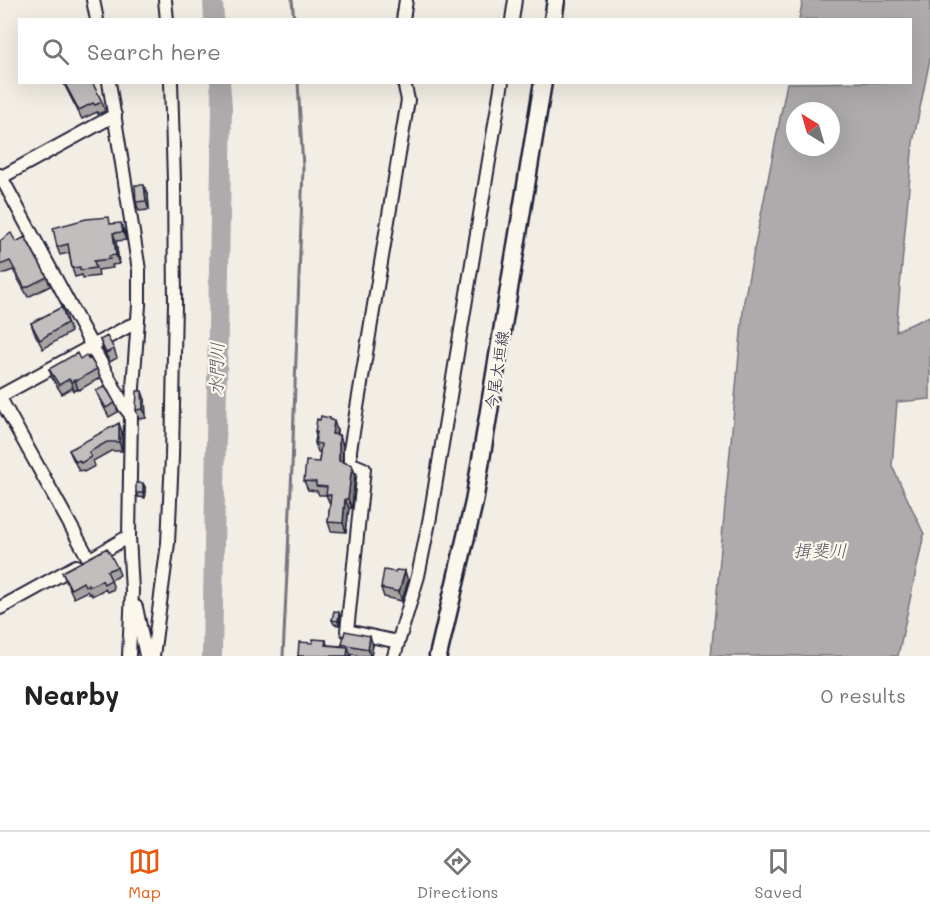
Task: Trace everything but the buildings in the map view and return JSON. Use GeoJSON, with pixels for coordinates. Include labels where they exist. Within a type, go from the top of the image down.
{"type":"FeatureCollection","features":[{"type":"Feature","properties":{"kind":"main road"},"geometry":{"type":"LineString","coordinates":[[553,18],[556,0]]}},
{"type":"Feature","properties":{"kind":"main road","name":"今尾大垣線"},"geometry":{"type":"LineString","coordinates":[[438,656],[474,502],[543,84]]}},
{"type":"Feature","properties":{"kind":"street"},"geometry":{"type":"LineString","coordinates":[[93,0],[97,18]]}},
{"type":"Feature","properties":{"kind":"street"},"geometry":{"type":"LineString","coordinates":[[165,0],[167,18]]}},
{"type":"Feature","properties":{"kind":"street"},"geometry":{"type":"LineString","coordinates":[[403,18],[406,0]]}},
{"type":"Feature","properties":{"kind":"street"},"geometry":{"type":"LineString","coordinates":[[512,18],[515,0]]}},
{"type":"Feature","properties":{"kind":"street"},"geometry":{"type":"LineString","coordinates":[[109,84],[139,270],[139,305],[131,415],[129,536],[132,591],[129,656]]}},
{"type":"Feature","properties":{"kind":"street"},"geometry":{"type":"LineString","coordinates":[[153,656],[168,543],[172,457],[175,281],[171,84]]}},
{"type":"Feature","properties":{"kind":"street"},"geometry":{"type":"LineString","coordinates":[[398,642],[347,632],[364,469],[350,463],[350,450],[408,100],[404,84]]}},
{"type":"Feature","properties":{"kind":"street"},"geometry":{"type":"LineString","coordinates":[[394,656],[418,576],[430,518],[502,84]]}},
{"type":"Feature","properties":{"kind":"street"},"geometry":{"type":"LineString","coordinates":[[115,116],[0,176],[92,348],[131,415]]}},
{"type":"Feature","properties":{"kind":"street"},"geometry":{"type":"LineString","coordinates":[[88,560],[0,397],[136,324]]}},
{"type":"Feature","properties":{"kind":"street"},"geometry":{"type":"LineString","coordinates":[[0,608],[129,536]]}},
{"type":"Feature","properties":{"kind":"street"},"geometry":{"type":"LineString","coordinates":[[132,591],[146,656]]}},
{"type":"Feature","properties":{"kind":"water","name":"揖斐川"},"geometry":{"type":"Polygon","coordinates":[[[803,0],[930,0],[930,59],[913,142],[896,331],[930,316],[930,399],[897,402],[892,466],[924,534],[898,656],[711,656],[744,301],[787,84],[912,84],[912,18],[799,18],[803,0]]]}},
{"type":"Feature","properties":{"kind":"waterway","name":"水門川"},"geometry":{"type":"LineString","coordinates":[[213,0],[214,18]]}},
{"type":"Feature","properties":{"kind":"waterway"},"geometry":{"type":"LineString","coordinates":[[292,0],[294,18]]}},
{"type":"Feature","properties":{"kind":"waterway","name":"水門川"},"geometry":{"type":"LineString","coordinates":[[212,656],[222,107],[220,84]]}},
{"type":"Feature","properties":{"kind":"waterway"},"geometry":{"type":"LineString","coordinates":[[283,656],[303,168],[298,84]]}}]}
